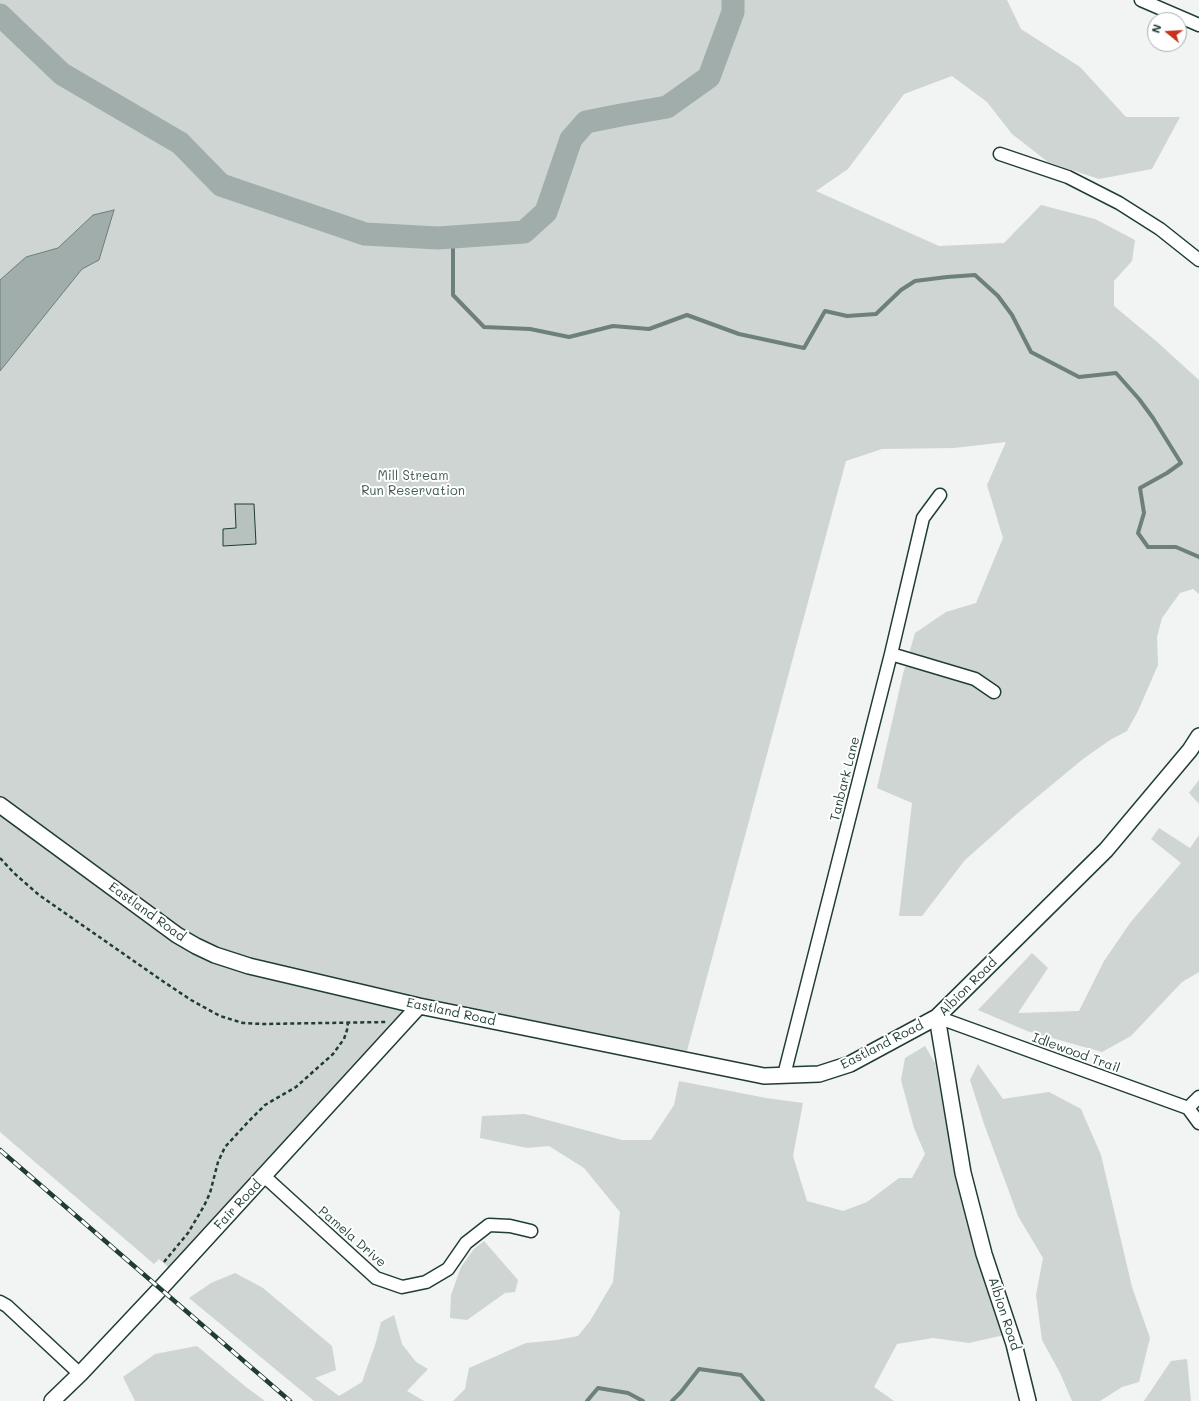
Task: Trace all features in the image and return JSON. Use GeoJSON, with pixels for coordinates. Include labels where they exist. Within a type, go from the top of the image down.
{"type":"FeatureCollection","features":[{"type":"Feature","properties":{"kind":"street"},"geometry":{"type":"LineString","coordinates":[[1141,0],[1199,25]]}},
{"type":"Feature","properties":{"kind":"street"},"geometry":{"type":"LineString","coordinates":[[1000,154],[1068,177],[1119,203],[1160,229],[1199,260]]}},
{"type":"Feature","properties":{"kind":"street","name":"Tanbark Lane"},"geometry":{"type":"LineString","coordinates":[[784,1075],[891,654],[923,518],[940,495]]}},
{"type":"Feature","properties":{"kind":"street"},"geometry":{"type":"LineString","coordinates":[[891,654],[975,679],[994,692]]}},
{"type":"Feature","properties":{"kind":"street","name":"Albion Road"},"geometry":{"type":"LineString","coordinates":[[1028,1401],[1014,1344],[984,1254],[963,1173],[937,1017],[1106,850],[1190,750],[1199,736]]}},
{"type":"Feature","properties":{"kind":"street","name":"Eastland Road"},"geometry":{"type":"LineString","coordinates":[[0,805],[177,935],[196,946],[215,955],[248,966],[419,1006],[764,1076],[819,1074],[850,1064],[937,1017]]}},
{"type":"Feature","properties":{"kind":"street","name":"Fair Road"},"geometry":{"type":"LineString","coordinates":[[52,1401],[80,1374],[264,1176],[419,1006]]}},
{"type":"Feature","properties":{"kind":"street","name":"Idlewood Trail"},"geometry":{"type":"LineString","coordinates":[[937,1017],[1188,1108]]}},
{"type":"Feature","properties":{"kind":"street"},"geometry":{"type":"LineString","coordinates":[[1199,1097],[1188,1108],[1199,1123]]}},
{"type":"Feature","properties":{"kind":"street","name":"Pamela Drive"},"geometry":{"type":"LineString","coordinates":[[264,1176],[376,1278],[402,1287],[426,1282],[448,1269],[466,1243],[489,1225],[510,1226],[531,1231]]}},
{"type":"Feature","properties":{"kind":"street"},"geometry":{"type":"LineString","coordinates":[[0,1302],[7,1306],[80,1374]]}},
{"type":"Feature","properties":{"kind":"path"},"geometry":{"type":"LineString","coordinates":[[0,858],[14,873],[44,899],[116,950],[191,1000],[220,1016],[243,1023],[282,1024],[372,1021],[393,1023]]}},
{"type":"Feature","properties":{"kind":"path"},"geometry":{"type":"LineString","coordinates":[[161,1266],[188,1233],[204,1206],[210,1193],[218,1162],[225,1147],[265,1105],[296,1087],[333,1054],[344,1039],[348,1022]]}},
{"type":"Feature","properties":{"kind":"green space","name":"Mill Stream Run Reservation"},"geometry":{"type":"Polygon","coordinates":[[[0,0],[1007,0],[1021,29],[1080,67],[1126,117],[1180,117],[1152,169],[1099,179],[1048,162],[1012,134],[987,102],[952,76],[904,94],[848,169],[816,191],[939,246],[1004,243],[1041,205],[1095,219],[1135,240],[1132,261],[1114,281],[1114,306],[1199,380],[1199,594],[1193,589],[1180,593],[1162,618],[1157,637],[1158,665],[1138,711],[1127,731],[1110,740],[1083,759],[1019,812],[965,860],[922,916],[899,916],[912,803],[877,788],[903,674],[915,633],[946,612],[976,603],[1003,538],[987,485],[1006,442],[954,448],[882,449],[846,461],[684,1062],[424,1007],[175,1273],[159,1259],[154,1264],[0,1132],[0,0]]]}},
{"type":"Feature","properties":{"kind":"green space"},"geometry":{"type":"Polygon","coordinates":[[[1199,780],[1199,804],[1189,793],[1199,780]]]}},
{"type":"Feature","properties":{"kind":"green space"},"geometry":{"type":"Polygon","coordinates":[[[1159,828],[1190,848],[1199,835],[1199,972],[1182,982],[1131,1036],[1102,1052],[1027,1031],[978,1010],[1032,953],[1048,968],[1018,1013],[1079,1011],[1104,961],[1130,923],[1181,863],[1151,839],[1159,828]]]}},
{"type":"Feature","properties":{"kind":"green space"},"geometry":{"type":"Polygon","coordinates":[[[925,1046],[935,1063],[953,1162],[1004,1335],[969,1343],[933,1338],[897,1344],[874,1387],[894,1401],[453,1401],[465,1389],[469,1368],[526,1343],[578,1336],[590,1321],[613,1282],[620,1212],[584,1168],[549,1146],[527,1148],[480,1138],[482,1116],[525,1114],[622,1140],[651,1140],[674,1105],[679,1081],[766,1098],[803,1103],[793,1156],[807,1201],[843,1211],[867,1202],[899,1178],[912,1178],[925,1154],[914,1128],[901,1080],[905,1058],[925,1046]]]}},
{"type":"Feature","properties":{"kind":"green space"},"geometry":{"type":"Polygon","coordinates":[[[978,1064],[1003,1099],[1049,1092],[1081,1109],[1101,1155],[1132,1287],[1150,1338],[1139,1382],[1122,1387],[1100,1401],[1072,1401],[1060,1373],[1042,1340],[1036,1295],[1043,1258],[1018,1216],[984,1124],[970,1080],[978,1064]]]}},
{"type":"Feature","properties":{"kind":"green space"},"geometry":{"type":"Polygon","coordinates":[[[484,1241],[518,1280],[515,1292],[505,1293],[467,1320],[450,1318],[451,1295],[461,1267],[474,1249],[484,1241]]]}},
{"type":"Feature","properties":{"kind":"green space"},"geometry":{"type":"Polygon","coordinates":[[[235,1273],[263,1288],[332,1346],[336,1370],[315,1378],[339,1396],[362,1382],[376,1342],[381,1322],[394,1315],[402,1344],[416,1362],[428,1369],[407,1391],[424,1401],[314,1401],[189,1298],[211,1283],[235,1273]]]}},
{"type":"Feature","properties":{"kind":"green space"},"geometry":{"type":"Polygon","coordinates":[[[197,1346],[265,1401],[135,1401],[123,1377],[155,1354],[197,1346]]]}},
{"type":"Feature","properties":{"kind":"green space"},"geometry":{"type":"Polygon","coordinates":[[[1187,1359],[1191,1401],[1144,1401],[1171,1361],[1187,1359]]]}},
{"type":"Feature","properties":{"kind":"shaded area"},"geometry":{"type":"Polygon","coordinates":[[[114,210],[99,260],[82,269],[0,371],[0,280],[26,257],[58,248],[93,215],[114,210]]]}},
{"type":"Feature","properties":{"kind":"building"},"geometry":{"type":"Polygon","coordinates":[[[235,504],[254,504],[256,544],[223,546],[223,529],[236,528],[235,504]]]}},
{"type":"Feature","properties":{"kind":"waterway"},"geometry":{"type":"LineString","coordinates":[[0,15],[62,74],[180,143],[221,185],[365,234],[438,238],[524,232],[546,212],[571,139],[586,122],[667,107],[709,77],[733,12],[733,0]]}},
{"type":"Feature","properties":{"kind":"waterway"},"geometry":{"type":"LineString","coordinates":[[453,237],[453,295],[484,327],[530,329],[569,337],[613,326],[649,329],[687,315],[739,334],[804,348],[825,311],[847,316],[876,314],[901,290],[915,281],[975,275],[998,296],[1012,315],[1031,352],[1079,377],[1116,373],[1139,399],[1153,418],[1181,463],[1167,473],[1140,488],[1144,513],[1138,533],[1148,547],[1176,547],[1199,557]]}},
{"type":"Feature","properties":{"kind":"waterway"},"geometry":{"type":"LineString","coordinates":[[672,1401],[699,1369],[741,1375],[763,1401]]}},
{"type":"Feature","properties":{"kind":"waterway"},"geometry":{"type":"LineString","coordinates":[[587,1401],[598,1388],[628,1393],[643,1401]]}},
{"type":"Feature","properties":{"kind":"railway"},"geometry":{"type":"LineString","coordinates":[[0,1150],[290,1401]]}}]}
